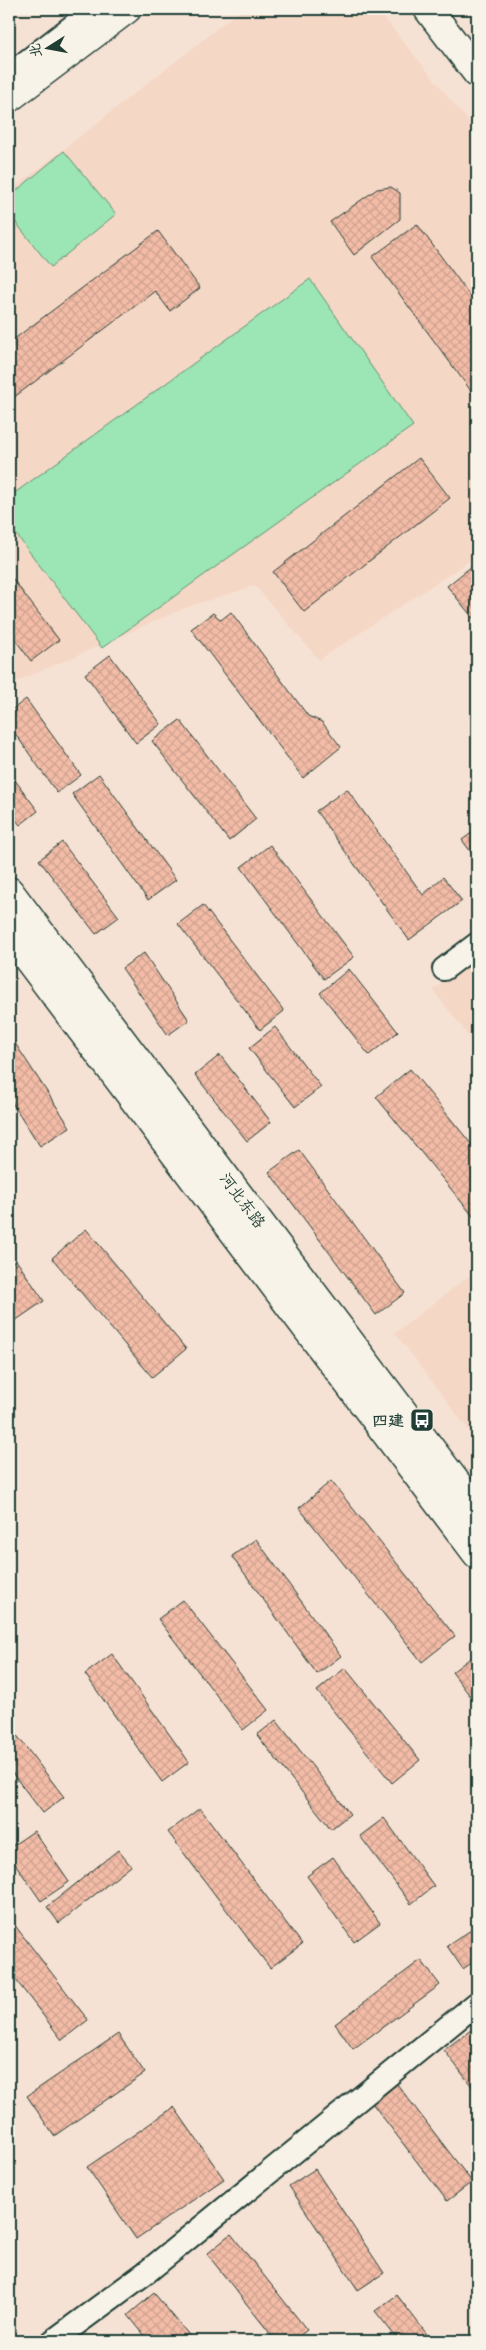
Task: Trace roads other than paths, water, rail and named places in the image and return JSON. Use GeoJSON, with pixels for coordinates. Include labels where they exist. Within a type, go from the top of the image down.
{"type":"FeatureCollection","features":[{"type":"Feature","properties":{"kind":"main road"},"geometry":{"type":"LineString","coordinates":[[9,98],[127,9]]}},
{"type":"Feature","properties":{"kind":"main road"},"geometry":{"type":"LineString","coordinates":[[428,9],[477,73]]}},
{"type":"Feature","properties":{"kind":"main road","name":"河北东路"},"geometry":{"type":"LineString","coordinates":[[9,891],[477,1510]]}},
{"type":"Feature","properties":{"kind":"main road"},"geometry":{"type":"LineString","coordinates":[[9,934],[477,1554]]}},
{"type":"Feature","properties":{"kind":"street"},"geometry":{"type":"LineString","coordinates":[[9,75],[96,9]]}},
{"type":"Feature","properties":{"kind":"street"},"geometry":{"type":"LineString","coordinates":[[444,969],[477,944]]}},
{"type":"Feature","properties":{"kind":"street"},"geometry":{"type":"LineString","coordinates":[[53,2341],[148,2271],[477,2003]]}},
{"type":"Feature","properties":{"kind":"place","name":"四建"},"geometry":{"type":"Point","coordinates":[422,1420]}}]}
